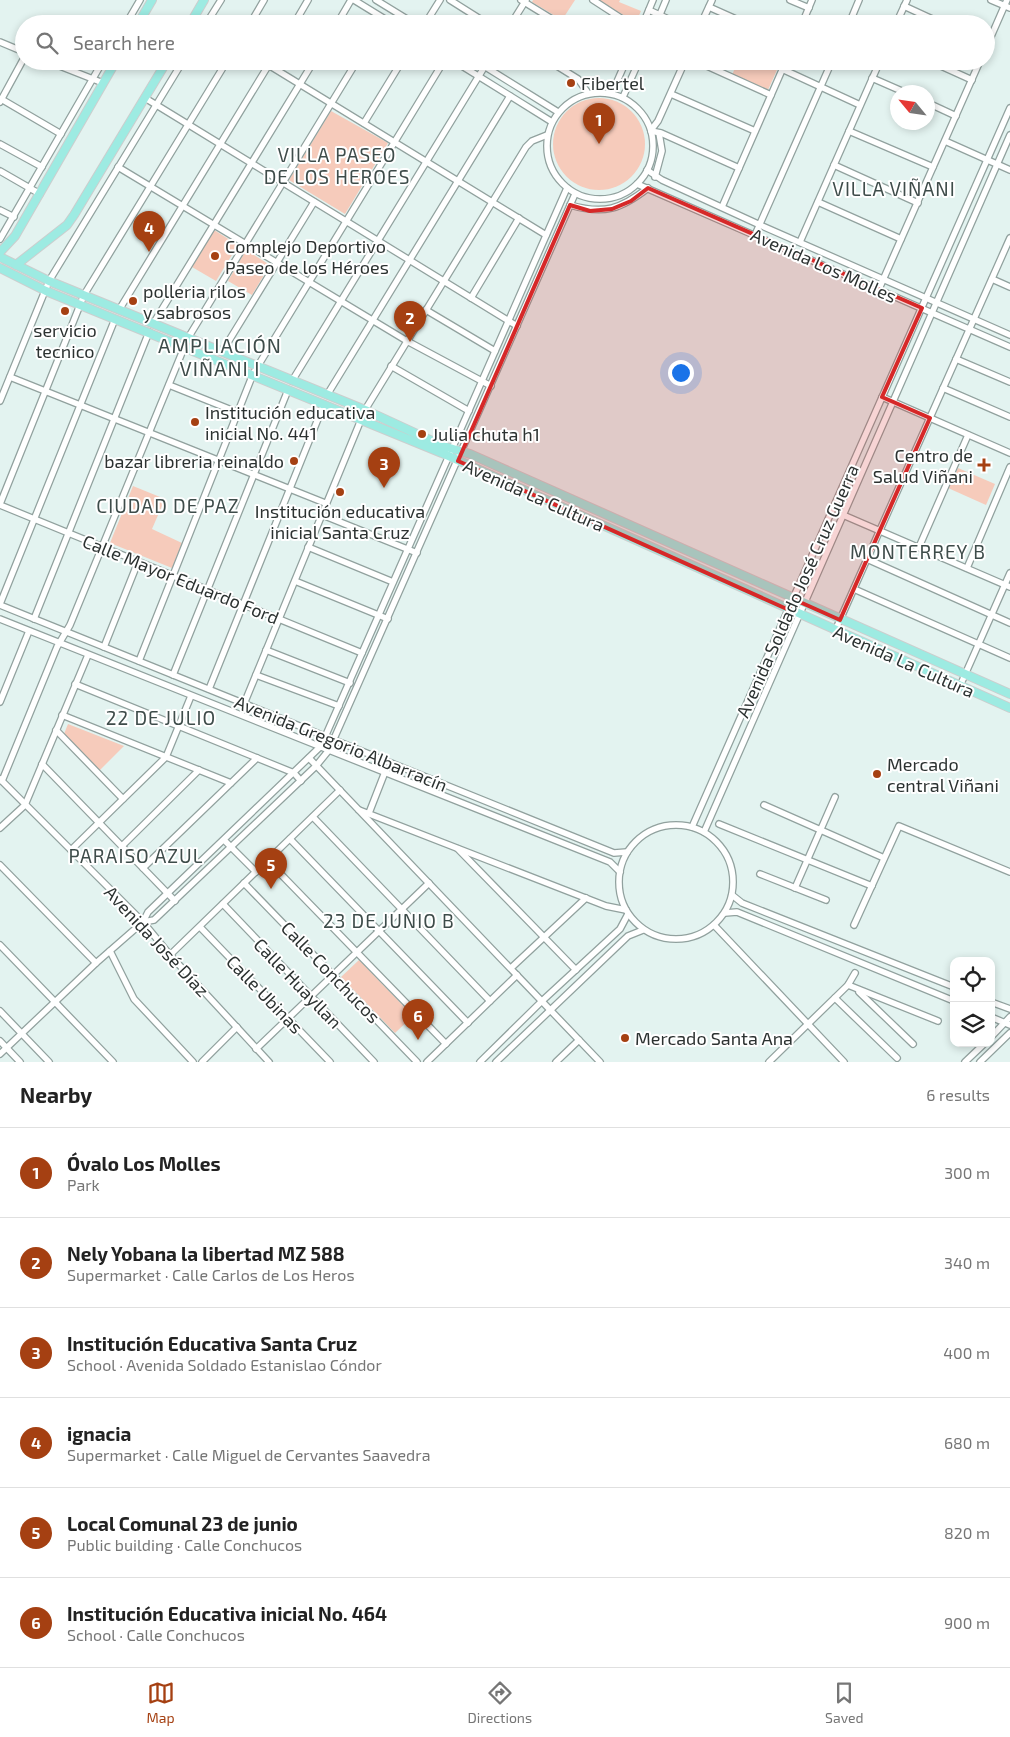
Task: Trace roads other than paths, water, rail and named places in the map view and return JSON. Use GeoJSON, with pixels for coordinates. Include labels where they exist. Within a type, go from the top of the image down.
{"type":"FeatureCollection","features":[{"type":"Feature","properties":{"kind":"main road"},"geometry":{"type":"LineString","coordinates":[[143,15],[152,0]]}},
{"type":"Feature","properties":{"kind":"main road"},"geometry":{"type":"LineString","coordinates":[[195,15],[204,0]]}},
{"type":"Feature","properties":{"kind":"main road"},"geometry":{"type":"LineString","coordinates":[[0,252],[15,236],[111,70]]}},
{"type":"Feature","properties":{"kind":"main road"},"geometry":{"type":"LineString","coordinates":[[16,265],[67,225],[162,70]]}},
{"type":"Feature","properties":{"kind":"main road","name":"Avenida La Cultura"},"geometry":{"type":"LineString","coordinates":[[0,257],[49,281],[462,452],[1010,694]]}},
{"type":"Feature","properties":{"kind":"main road"},"geometry":{"type":"LineString","coordinates":[[0,278],[4,270]]}},
{"type":"Feature","properties":{"kind":"main road","name":"Avenida La Cultura"},"geometry":{"type":"LineString","coordinates":[[4,270],[46,291],[253,374],[449,457],[798,615],[1010,708]]}},
{"type":"Feature","properties":{"kind":"main road"},"geometry":{"type":"LineString","coordinates":[[624,536],[629,525]]}},
{"type":"Feature","properties":{"kind":"street"},"geometry":{"type":"LineString","coordinates":[[131,15],[140,0]]}},
{"type":"Feature","properties":{"kind":"street"},"geometry":{"type":"LineString","coordinates":[[211,15],[220,0]]}},
{"type":"Feature","properties":{"kind":"street"},"geometry":{"type":"LineString","coordinates":[[255,15],[264,0]]}},
{"type":"Feature","properties":{"kind":"street"},"geometry":{"type":"LineString","coordinates":[[299,15],[308,0]]}},
{"type":"Feature","properties":{"kind":"street"},"geometry":{"type":"LineString","coordinates":[[343,15],[353,0],[374,15]]}},
{"type":"Feature","properties":{"kind":"street"},"geometry":{"type":"LineString","coordinates":[[376,0],[400,15]]}},
{"type":"Feature","properties":{"kind":"street"},"geometry":{"type":"LineString","coordinates":[[431,15],[440,0]]}},
{"type":"Feature","properties":{"kind":"street"},"geometry":{"type":"LineString","coordinates":[[450,0],[474,15]]}},
{"type":"Feature","properties":{"kind":"street"},"geometry":{"type":"LineString","coordinates":[[593,0],[616,15]]}},
{"type":"Feature","properties":{"kind":"street"},"geometry":{"type":"LineString","coordinates":[[647,15],[654,0]]}},
{"type":"Feature","properties":{"kind":"street"},"geometry":{"type":"LineString","coordinates":[[649,10],[660,15],[666,0]]}},
{"type":"Feature","properties":{"kind":"street"},"geometry":{"type":"LineString","coordinates":[[706,15],[712,0]]}},
{"type":"Feature","properties":{"kind":"street"},"geometry":{"type":"LineString","coordinates":[[790,0],[809,8]]}},
{"type":"Feature","properties":{"kind":"street"},"geometry":{"type":"LineString","coordinates":[[806,15],[812,0]]}},
{"type":"Feature","properties":{"kind":"street"},"geometry":{"type":"LineString","coordinates":[[853,15],[859,0]]}},
{"type":"Feature","properties":{"kind":"street"},"geometry":{"type":"LineString","coordinates":[[991,0],[1007,5],[995,29]]}},
{"type":"Feature","properties":{"kind":"street"},"geometry":{"type":"LineString","coordinates":[[516,15],[524,1],[546,15]]}},
{"type":"Feature","properties":{"kind":"street"},"geometry":{"type":"LineString","coordinates":[[900,15],[905,3],[927,15]]}},
{"type":"Feature","properties":{"kind":"street"},"geometry":{"type":"LineString","coordinates":[[709,7],[727,15]]}},
{"type":"Feature","properties":{"kind":"street"},"geometry":{"type":"LineString","coordinates":[[0,42],[15,48]]}},
{"type":"Feature","properties":{"kind":"street"},"geometry":{"type":"LineString","coordinates":[[17,70],[1,97],[61,134]]}},
{"type":"Feature","properties":{"kind":"street"},"geometry":{"type":"LineString","coordinates":[[70,70],[103,83]]}},
{"type":"Feature","properties":{"kind":"street"},"geometry":{"type":"LineString","coordinates":[[0,239],[98,70]]}},
{"type":"Feature","properties":{"kind":"street"},"geometry":{"type":"LineString","coordinates":[[0,401],[49,281],[177,70]]}},
{"type":"Feature","properties":{"kind":"street"},"geometry":{"type":"LineString","coordinates":[[0,505],[84,295],[222,70]]}},
{"type":"Feature","properties":{"kind":"street"},"geometry":{"type":"LineString","coordinates":[[119,310],[266,70]]}},
{"type":"Feature","properties":{"kind":"street"},"geometry":{"type":"LineString","coordinates":[[280,70],[331,104],[546,235]]}},
{"type":"Feature","properties":{"kind":"street"},"geometry":{"type":"LineString","coordinates":[[153,324],[309,70]]}},
{"type":"Feature","properties":{"kind":"street"},"geometry":{"type":"LineString","coordinates":[[1,780],[103,547],[184,346],[352,70]]}},
{"type":"Feature","properties":{"kind":"street"},"geometry":{"type":"LineString","coordinates":[[364,124],[397,70]]}},
{"type":"Feature","properties":{"kind":"street"},"geometry":{"type":"LineString","coordinates":[[139,661],[257,366],[439,70]]}},
{"type":"Feature","properties":{"kind":"street"},"geometry":{"type":"LineString","coordinates":[[468,70],[552,122]]}},
{"type":"Feature","properties":{"kind":"street"},"geometry":{"type":"LineString","coordinates":[[292,381],[482,70]]}},
{"type":"Feature","properties":{"kind":"street"},"geometry":{"type":"LineString","coordinates":[[495,70],[558,112]]}},
{"type":"Feature","properties":{"kind":"street"},"geometry":{"type":"LineString","coordinates":[[564,70],[578,79],[588,93]]}},
{"type":"Feature","properties":{"kind":"street"},"geometry":{"type":"LineString","coordinates":[[612,94],[621,70]]}},
{"type":"Feature","properties":{"kind":"street"},"geometry":{"type":"LineString","coordinates":[[623,97],[635,70]]}},
{"type":"Feature","properties":{"kind":"street"},"geometry":{"type":"LineString","coordinates":[[651,131],[658,121],[681,70]]}},
{"type":"Feature","properties":{"kind":"street"},"geometry":{"type":"LineString","coordinates":[[716,70],[771,95]]}},
{"type":"Feature","properties":{"kind":"street"},"geometry":{"type":"LineString","coordinates":[[722,207],[782,70]]}},
{"type":"Feature","properties":{"kind":"street"},"geometry":{"type":"LineString","coordinates":[[784,70],[860,105]]}},
{"type":"Feature","properties":{"kind":"street"},"geometry":{"type":"LineString","coordinates":[[755,234],[828,70]]}},
{"type":"Feature","properties":{"kind":"street"},"geometry":{"type":"LineString","coordinates":[[800,242],[876,70]]}},
{"type":"Feature","properties":{"kind":"street"},"geometry":{"type":"LineString","coordinates":[[950,70],[972,80]]}},
{"type":"Feature","properties":{"kind":"street"},"geometry":{"type":"LineString","coordinates":[[879,289],[976,70]]}},
{"type":"Feature","properties":{"kind":"street"},"geometry":{"type":"LineString","coordinates":[[872,78],[890,86]]}},
{"type":"Feature","properties":{"kind":"street"},"geometry":{"type":"LineString","coordinates":[[588,93],[612,94],[623,97],[638,107],[651,131],[653,151],[647,170],[637,184],[613,198],[594,199],[575,194],[557,178],[550,165],[546,150],[547,136],[552,122],[558,112],[574,99],[588,93]]}},
{"type":"Feature","properties":{"kind":"street"},"geometry":{"type":"LineString","coordinates":[[671,94],[755,131]]}},
{"type":"Feature","properties":{"kind":"street"},"geometry":{"type":"LineString","coordinates":[[327,395],[510,96]]}},
{"type":"Feature","properties":{"kind":"street"},"geometry":{"type":"LineString","coordinates":[[145,98],[517,326]]}},
{"type":"Feature","properties":{"kind":"street"},"geometry":{"type":"LineString","coordinates":[[935,106],[956,116]]}},
{"type":"Feature","properties":{"kind":"street","name":"Avenida Soldado José Cruz Guerra"},"geometry":{"type":"LineString","coordinates":[[692,827],[1010,108]]}},
{"type":"Feature","properties":{"kind":"street"},"geometry":{"type":"LineString","coordinates":[[651,131],[739,168]]}},
{"type":"Feature","properties":{"kind":"street"},"geometry":{"type":"LineString","coordinates":[[849,131],[934,167]]}},
{"type":"Feature","properties":{"kind":"street"},"geometry":{"type":"LineString","coordinates":[[655,177],[662,151],[659,133]]}},
{"type":"Feature","properties":{"kind":"street","name":"Avenida Soldado José Cruz Guerra"},"geometry":{"type":"LineString","coordinates":[[704,832],[1010,135]]}},
{"type":"Feature","properties":{"kind":"street"},"geometry":{"type":"LineString","coordinates":[[244,704],[364,410],[526,147],[532,141],[547,136]]}},
{"type":"Feature","properties":{"kind":"street"},"geometry":{"type":"LineString","coordinates":[[945,141],[1010,170]]}},
{"type":"Feature","properties":{"kind":"street"},"geometry":{"type":"LineString","coordinates":[[0,144],[42,167]]}},
{"type":"Feature","properties":{"kind":"street"},"geometry":{"type":"LineString","coordinates":[[118,166],[407,341],[491,386]]}},
{"type":"Feature","properties":{"kind":"street"},"geometry":{"type":"LineString","coordinates":[[834,166],[918,203]]}},
{"type":"Feature","properties":{"kind":"street","name":"Avenida Los Molles"},"geometry":{"type":"LineString","coordinates":[[647,170],[655,177],[1010,335]]}},
{"type":"Feature","properties":{"kind":"street"},"geometry":{"type":"LineString","coordinates":[[0,171],[40,194]]}},
{"type":"Feature","properties":{"kind":"street","name":"Avenida Los Molles"},"geometry":{"type":"LineString","coordinates":[[637,184],[1010,346]]}},
{"type":"Feature","properties":{"kind":"street"},"geometry":{"type":"LineString","coordinates":[[0,1054],[96,963],[143,922],[148,912],[321,746],[567,188]]}},
{"type":"Feature","properties":{"kind":"street"},"geometry":{"type":"LineString","coordinates":[[570,205],[590,211],[617,207],[630,201],[648,188]]}},
{"type":"Feature","properties":{"kind":"street"},"geometry":{"type":"LineString","coordinates":[[143,922],[154,920],[175,901],[301,781],[330,750],[575,194]]}},
{"type":"Feature","properties":{"kind":"street"},"geometry":{"type":"LineString","coordinates":[[613,198],[617,207]]}},
{"type":"Feature","properties":{"kind":"street"},"geometry":{"type":"LineString","coordinates":[[222,352],[314,202]]}},
{"type":"Feature","properties":{"kind":"street"},"geometry":{"type":"LineString","coordinates":[[818,202],[901,239]]}},
{"type":"Feature","properties":{"kind":"street"},"geometry":{"type":"LineString","coordinates":[[0,210],[14,217]]}},
{"type":"Feature","properties":{"kind":"street"},"geometry":{"type":"LineString","coordinates":[[471,298],[518,218]]}},
{"type":"Feature","properties":{"kind":"street"},"geometry":{"type":"LineString","coordinates":[[835,631],[1009,241]]}},
{"type":"Feature","properties":{"kind":"street"},"geometry":{"type":"LineString","coordinates":[[992,279],[1010,287]]}},
{"type":"Feature","properties":{"kind":"street"},"geometry":{"type":"LineString","coordinates":[[426,310],[495,351]]}},
{"type":"Feature","properties":{"kind":"street"},"geometry":{"type":"LineString","coordinates":[[0,605],[115,318]]}},
{"type":"Feature","properties":{"kind":"street"},"geometry":{"type":"LineString","coordinates":[[34,619],[149,332]]}},
{"type":"Feature","properties":{"kind":"street"},"geometry":{"type":"LineString","coordinates":[[956,359],[1010,382]]}},
{"type":"Feature","properties":{"kind":"street"},"geometry":{"type":"LineString","coordinates":[[391,366],[469,411]]}},
{"type":"Feature","properties":{"kind":"street"},"geometry":{"type":"LineString","coordinates":[[10,377],[325,503]]}},
{"type":"Feature","properties":{"kind":"street"},"geometry":{"type":"LineString","coordinates":[[168,385],[239,413]]}},
{"type":"Feature","properties":{"kind":"street"},"geometry":{"type":"LineString","coordinates":[[943,388],[1010,417]]}},
{"type":"Feature","properties":{"kind":"street"},"geometry":{"type":"LineString","coordinates":[[174,675],[288,390]]}},
{"type":"Feature","properties":{"kind":"street"},"geometry":{"type":"LineString","coordinates":[[882,397],[1010,453]]}},
{"type":"Feature","properties":{"kind":"street"},"geometry":{"type":"LineString","coordinates":[[209,689],[324,404]]}},
{"type":"Feature","properties":{"kind":"street"},"geometry":{"type":"LineString","coordinates":[[919,547],[968,435]]}},
{"type":"Feature","properties":{"kind":"street"},"geometry":{"type":"LineString","coordinates":[[966,568],[1010,467]]}},
{"type":"Feature","properties":{"kind":"street","name":"Calle Mayor Eduardo Ford"},"geometry":{"type":"LineString","coordinates":[[0,505],[362,652]]}},
{"type":"Feature","properties":{"kind":"street"},"geometry":{"type":"LineString","coordinates":[[320,514],[417,553]]}},
{"type":"Feature","properties":{"kind":"street"},"geometry":{"type":"LineString","coordinates":[[842,515],[1008,586]]}},
{"type":"Feature","properties":{"kind":"street"},"geometry":{"type":"LineString","coordinates":[[308,547],[393,582]]}},
{"type":"Feature","properties":{"kind":"street"},"geometry":{"type":"LineString","coordinates":[[867,559],[1010,623]]}},
{"type":"Feature","properties":{"kind":"street"},"geometry":{"type":"LineString","coordinates":[[104,647],[138,562]]}},
{"type":"Feature","properties":{"kind":"street"},"geometry":{"type":"LineString","coordinates":[[960,686],[978,644],[1008,586],[1010,573]]}},
{"type":"Feature","properties":{"kind":"street"},"geometry":{"type":"LineString","coordinates":[[295,581],[388,619]]}},
{"type":"Feature","properties":{"kind":"street"},"geometry":{"type":"LineString","coordinates":[[854,589],[1010,658]]}},
{"type":"Feature","properties":{"kind":"street","name":"Avenida Gregorio Albarracín"},"geometry":{"type":"LineString","coordinates":[[0,605],[614,853],[627,852]]}},
{"type":"Feature","properties":{"kind":"street","name":"Avenida Gregorio Albarracín"},"geometry":{"type":"LineString","coordinates":[[0,619],[610,862],[620,872]]}},
{"type":"Feature","properties":{"kind":"street"},"geometry":{"type":"LineString","coordinates":[[0,702],[29,631]]}},
{"type":"Feature","properties":{"kind":"street"},"geometry":{"type":"LineString","coordinates":[[266,650],[358,687]]}},
{"type":"Feature","properties":{"kind":"street"},"geometry":{"type":"LineString","coordinates":[[0,828],[25,805],[88,655]]}},
{"type":"Feature","properties":{"kind":"street"},"geometry":{"type":"LineString","coordinates":[[256,675],[339,706]]}},
{"type":"Feature","properties":{"kind":"street"},"geometry":{"type":"LineString","coordinates":[[75,684],[294,773],[301,781]]}},
{"type":"Feature","properties":{"kind":"street"},"geometry":{"type":"LineString","coordinates":[[71,850],[166,757],[192,696]]}},
{"type":"Feature","properties":{"kind":"street"},"geometry":{"type":"LineString","coordinates":[[62,715],[231,783]]}},
{"type":"Feature","properties":{"kind":"street"},"geometry":{"type":"LineString","coordinates":[[56,730],[122,799]]}},
{"type":"Feature","properties":{"kind":"street"},"geometry":{"type":"LineString","coordinates":[[143,868],[256,758]]}},
{"type":"Feature","properties":{"kind":"street"},"geometry":{"type":"LineString","coordinates":[[309,758],[600,1062]]}},
{"type":"Feature","properties":{"kind":"street"},"geometry":{"type":"LineString","coordinates":[[42,764],[175,901]]}},
{"type":"Feature","properties":{"kind":"street"},"geometry":{"type":"LineString","coordinates":[[122,846],[199,770]]}},
{"type":"Feature","properties":{"kind":"street"},"geometry":{"type":"LineString","coordinates":[[369,812],[385,772]]}},
{"type":"Feature","properties":{"kind":"street","name":"Avenida José Díaz"},"geometry":{"type":"LineString","coordinates":[[1,780],[143,922],[170,955],[268,1062]]}},
{"type":"Feature","properties":{"kind":"street"},"geometry":{"type":"LineString","coordinates":[[170,955],[340,790]]}},
{"type":"Feature","properties":{"kind":"street"},"geometry":{"type":"LineString","coordinates":[[794,888],[835,797]]}},
{"type":"Feature","properties":{"kind":"street"},"geometry":{"type":"LineString","coordinates":[[764,804],[884,858]]}},
{"type":"Feature","properties":{"kind":"street"},"geometry":{"type":"LineString","coordinates":[[358,810],[369,812],[586,898],[627,912]]}},
{"type":"Feature","properties":{"kind":"street"},"geometry":{"type":"LineString","coordinates":[[313,817],[490,1001]]}},
{"type":"Feature","properties":{"kind":"street"},"geometry":{"type":"LineString","coordinates":[[719,824],[872,886]]}},
{"type":"Feature","properties":{"kind":"street"},"geometry":{"type":"LineString","coordinates":[[672,825],[692,827],[704,832],[715,840],[729,860],[733,877],[732,895],[724,912],[714,925],[698,935],[676,940],[659,937],[643,930],[627,912],[620,894],[620,872],[627,852],[642,836],[652,830],[672,825]]}},
{"type":"Feature","properties":{"kind":"street"},"geometry":{"type":"LineString","coordinates":[[854,925],[899,826],[1010,872]]}},
{"type":"Feature","properties":{"kind":"street"},"geometry":{"type":"LineString","coordinates":[[290,839],[468,1023]]}},
{"type":"Feature","properties":{"kind":"street"},"geometry":{"type":"LineString","coordinates":[[224,840],[256,872]]}},
{"type":"Feature","properties":{"kind":"street"},"geometry":{"type":"LineString","coordinates":[[457,847],[576,970]]}},
{"type":"Feature","properties":{"kind":"street"},"geometry":{"type":"LineString","coordinates":[[268,861],[446,1044]]}},
{"type":"Feature","properties":{"kind":"street"},"geometry":{"type":"LineString","coordinates":[[0,865],[96,963]]}},
{"type":"Feature","properties":{"kind":"street"},"geometry":{"type":"LineString","coordinates":[[760,874],[826,900]]}},
{"type":"Feature","properties":{"kind":"street"},"geometry":{"type":"LineString","coordinates":[[256,1049],[429,883]]}},
{"type":"Feature","properties":{"kind":"street","name":"Calle Conchucos"},"geometry":{"type":"LineString","coordinates":[[244,884],[418,1062]]}},
{"type":"Feature","properties":{"kind":"street"},"geometry":{"type":"LineString","coordinates":[[732,895],[742,903],[950,985]]}},
{"type":"Feature","properties":{"kind":"street"},"geometry":{"type":"LineString","coordinates":[[511,968],[586,898]]}},
{"type":"Feature","properties":{"kind":"street","name":"Calle Huayllan"},"geometry":{"type":"LineString","coordinates":[[223,904],[374,1062]]}},
{"type":"Feature","properties":{"kind":"street"},"geometry":{"type":"LineString","coordinates":[[480,1062],[542,1001],[620,929],[627,912]]}},
{"type":"Feature","properties":{"kind":"street"},"geometry":{"type":"LineString","coordinates":[[724,912],[737,912],[950,999]]}},
{"type":"Feature","properties":{"kind":"street"},"geometry":{"type":"LineString","coordinates":[[714,925],[844,1062]]}},
{"type":"Feature","properties":{"kind":"street","name":"Calle Ubinas"},"geometry":{"type":"LineString","coordinates":[[200,927],[330,1062]]}},
{"type":"Feature","properties":{"kind":"street"},"geometry":{"type":"LineString","coordinates":[[496,1062],[628,936],[643,930]]}},
{"type":"Feature","properties":{"kind":"street"},"geometry":{"type":"LineString","coordinates":[[0,945],[113,1062]]}},
{"type":"Feature","properties":{"kind":"street"},"geometry":{"type":"LineString","coordinates":[[110,951],[134,999],[193,1062]]}},
{"type":"Feature","properties":{"kind":"street"},"geometry":{"type":"LineString","coordinates":[[769,1062],[848,985],[855,973]]}},
{"type":"Feature","properties":{"kind":"street"},"geometry":{"type":"LineString","coordinates":[[427,1062],[517,975]]}},
{"type":"Feature","properties":{"kind":"street"},"geometry":{"type":"LineString","coordinates":[[848,985],[938,1020]]}},
{"type":"Feature","properties":{"kind":"street"},"geometry":{"type":"LineString","coordinates":[[856,989],[913,1044]]}},
{"type":"Feature","properties":{"kind":"street"},"geometry":{"type":"LineString","coordinates":[[834,998],[897,1058]]}},
{"type":"Feature","properties":{"kind":"street"},"geometry":{"type":"LineString","coordinates":[[995,1003],[1010,1009]]}},
{"type":"Feature","properties":{"kind":"street"},"geometry":{"type":"LineString","coordinates":[[0,1011],[49,1062]]}},
{"type":"Feature","properties":{"kind":"street"},"geometry":{"type":"LineString","coordinates":[[995,1034],[1008,1024],[1010,1017]]}},
{"type":"Feature","properties":{"kind":"street"},"geometry":{"type":"LineString","coordinates":[[995,1019],[1008,1024]]}},
{"type":"Feature","properties":{"kind":"street"},"geometry":{"type":"LineString","coordinates":[[202,1062],[237,1027]]}},
{"type":"Feature","properties":{"kind":"street"},"geometry":{"type":"LineString","coordinates":[[980,1062],[1010,1033]]}},
{"type":"Feature","properties":{"kind":"street"},"geometry":{"type":"LineString","coordinates":[[556,1062],[579,1040]]}},
{"type":"Feature","properties":{"kind":"street"},"geometry":{"type":"LineString","coordinates":[[0,1041],[20,1062]]}},
{"type":"Feature","properties":{"kind":"street"},"geometry":{"type":"LineString","coordinates":[[966,1062],[981,1047]]}},
{"type":"Feature","properties":{"kind":"street"},"geometry":{"type":"LineString","coordinates":[[434,1055],[440,1062]]}},
{"type":"Feature","properties":{"kind":"place","name":"Fibertel"},"geometry":{"type":"Point","coordinates":[571,83]}},
{"type":"Feature","properties":{"kind":"place","name":"Óvalo Los Molles"},"geometry":{"type":"Point","coordinates":[599,144]}},
{"type":"Feature","properties":{"kind":"place","name":"ignacia"},"geometry":{"type":"Point","coordinates":[149,252]}},
{"type":"Feature","properties":{"kind":"place","name":"Complejo Deportivo Paseo de los Héroes"},"geometry":{"type":"Point","coordinates":[215,256]}},
{"type":"Feature","properties":{"kind":"place","name":"polleria rilos y sabrosos"},"geometry":{"type":"Point","coordinates":[133,301]}},
{"type":"Feature","properties":{"kind":"place","name":"servicio tecnico"},"geometry":{"type":"Point","coordinates":[65,311]}},
{"type":"Feature","properties":{"kind":"place","name":"Nely Yobana la libertad MZ 588"},"geometry":{"type":"Point","coordinates":[410,342]}},
{"type":"Feature","properties":{"kind":"place","name":"Institución educativa inicial No. 441"},"geometry":{"type":"Point","coordinates":[195,422]}},
{"type":"Feature","properties":{"kind":"place","name":"Julia chuta h1"},"geometry":{"type":"Point","coordinates":[422,434]}},
{"type":"Feature","properties":{"kind":"place","name":"bazar libreria reinaldo"},"geometry":{"type":"Point","coordinates":[294,461]}},
{"type":"Feature","properties":{"kind":"place","name":"Centro de Salud Viñani"},"geometry":{"type":"Point","coordinates":[984,465]}},
{"type":"Feature","properties":{"kind":"place","name":"Institución Educativa Santa Cruz"},"geometry":{"type":"Point","coordinates":[384,488]}},
{"type":"Feature","properties":{"kind":"place","name":"Institución educativa inicial Santa Cruz"},"geometry":{"type":"Point","coordinates":[340,492]}},
{"type":"Feature","properties":{"kind":"place","name":"Mercado central Viñani"},"geometry":{"type":"Point","coordinates":[877,774]}},
{"type":"Feature","properties":{"kind":"place","name":"Local Comunal 23 de junio"},"geometry":{"type":"Point","coordinates":[271,889]}},
{"type":"Feature","properties":{"kind":"place","name":"Mercado Santa Ana"},"geometry":{"type":"Point","coordinates":[625,1038]}},
{"type":"Feature","properties":{"kind":"place","name":"Institución Educativa inicial No. 464"},"geometry":{"type":"Point","coordinates":[418,1040]}},
{"type":"Feature","properties":{"kind":"district","name":"VILLA PASEO DE LOS HEROES"},"geometry":{"type":"Point","coordinates":[337,165]}},
{"type":"Feature","properties":{"kind":"district","name":"VILLA VIÑANI"},"geometry":{"type":"Point","coordinates":[894,188]}},
{"type":"Feature","properties":{"kind":"district","name":"AMPLIACIÓN VIÑANI I"},"geometry":{"type":"Point","coordinates":[220,356]}},
{"type":"Feature","properties":{"kind":"district","name":"CIUDAD DE PAZ"},"geometry":{"type":"Point","coordinates":[168,505]}},
{"type":"Feature","properties":{"kind":"district","name":"MONTERREY B"},"geometry":{"type":"Point","coordinates":[918,551]}},
{"type":"Feature","properties":{"kind":"district","name":"22 DE JULIO"},"geometry":{"type":"Point","coordinates":[161,717]}},
{"type":"Feature","properties":{"kind":"district","name":"PARAISO AZUL"},"geometry":{"type":"Point","coordinates":[136,855]}},
{"type":"Feature","properties":{"kind":"district","name":"23 DE JUNIO B"},"geometry":{"type":"Point","coordinates":[389,920]}}]}
